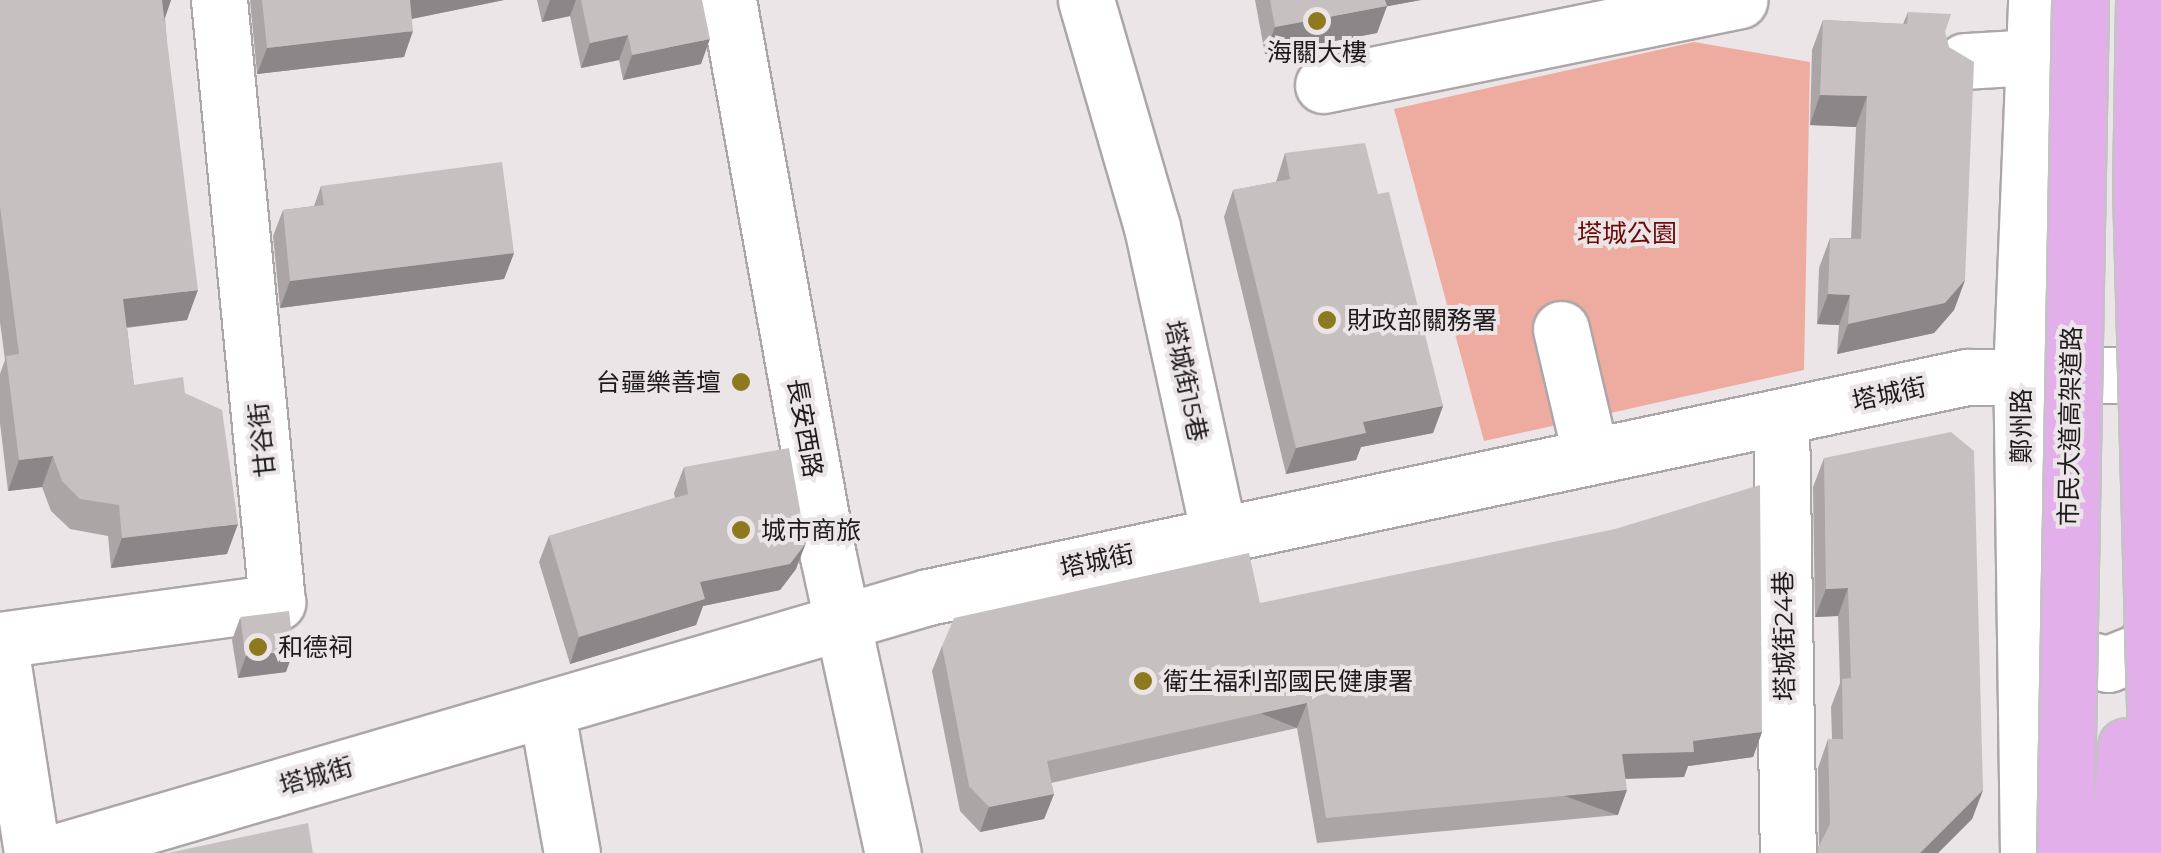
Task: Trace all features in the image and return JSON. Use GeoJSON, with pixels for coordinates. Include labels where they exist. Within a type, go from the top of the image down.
{"type":"FeatureCollection","features":[{"type":"Feature","properties":{"kind":"highway","name":"市民大道高架道路"},"geometry":{"type":"LineString","coordinates":[[2064,853],[2080,0]]}},
{"type":"Feature","properties":{"kind":"highway"},"geometry":{"type":"LineString","coordinates":[[2144,0],[2158,853]]}},
{"type":"Feature","properties":{"kind":"highway"},"geometry":{"type":"LineString","coordinates":[[2107,841],[2149,462]]}},
{"type":"Feature","properties":{"kind":"highway"},"geometry":{"type":"LineString","coordinates":[[2068,502],[2107,841]]}},
{"type":"Feature","properties":{"kind":"street","name":"甘谷街"},"geometry":{"type":"LineString","coordinates":[[32,853],[0,643],[277,602],[219,0]]}},
{"type":"Feature","properties":{"kind":"street","name":"長安西路"},"geometry":{"type":"LineString","coordinates":[[728,0],[842,625],[893,853]]}},
{"type":"Feature","properties":{"kind":"street","name":"塔城街15巷"},"geometry":{"type":"LineString","coordinates":[[1086,0],[1152,226],[1219,535]]}},
{"type":"Feature","properties":{"kind":"street"},"geometry":{"type":"LineString","coordinates":[[1323,85],[1740,0]]}},
{"type":"Feature","properties":{"kind":"street"},"geometry":{"type":"LineString","coordinates":[[2028,0],[2036,0]]}},
{"type":"Feature","properties":{"kind":"street","name":"鄭州路"},"geometry":{"type":"LineString","coordinates":[[2028,853],[2021,376],[2043,72],[2036,0]]}},
{"type":"Feature","properties":{"kind":"street"},"geometry":{"type":"LineString","coordinates":[[1965,61],[2043,72]]}},
{"type":"Feature","properties":{"kind":"street"},"geometry":{"type":"LineString","coordinates":[[1997,258],[2008,83],[2043,72]]}},
{"type":"Feature","properties":{"kind":"street"},"geometry":{"type":"LineString","coordinates":[[1561,329],[1590,453]]}},
{"type":"Feature","properties":{"kind":"street","name":"塔城街"},"geometry":{"type":"LineString","coordinates":[[53,853],[547,713],[928,597],[1590,453],[1781,418],[1967,377],[2161,374]]}},
{"type":"Feature","properties":{"kind":"street","name":"塔城街24巷"},"geometry":{"type":"LineString","coordinates":[[1781,418],[1788,853]]}},
{"type":"Feature","properties":{"kind":"street"},"geometry":{"type":"LineString","coordinates":[[2022,606],[2069,655],[2108,664],[2140,651],[2161,626]]}},
{"type":"Feature","properties":{"kind":"street"},"geometry":{"type":"LineString","coordinates":[[2026,690],[2107,841]]}},
{"type":"Feature","properties":{"kind":"street"},"geometry":{"type":"LineString","coordinates":[[2107,841],[2161,698]]}},
{"type":"Feature","properties":{"kind":"street"},"geometry":{"type":"LineString","coordinates":[[547,713],[572,853]]}},
{"type":"Feature","properties":{"kind":"green space","name":"塔城公園"},"geometry":{"type":"Polygon","coordinates":[[[1694,42],[1810,62],[1804,370],[1484,441],[1394,109],[1694,42]]]}},
{"type":"Feature","properties":{"kind":"building"},"geometry":{"type":"Polygon","coordinates":[[[0,0],[162,0],[198,290],[123,299],[134,385],[183,377],[185,393],[222,410],[238,524],[122,538],[119,505],[80,499],[62,481],[53,456],[19,460],[6,356],[19,354],[0,206],[0,0]]]}},
{"type":"Feature","properties":{"kind":"building"},"geometry":{"type":"Polygon","coordinates":[[[262,0],[410,0],[413,31],[267,48],[262,0]]]}},
{"type":"Feature","properties":{"kind":"building"},"geometry":{"type":"Polygon","coordinates":[[[581,0],[702,0],[710,39],[632,55],[628,35],[590,43],[581,0]]]}},
{"type":"Feature","properties":{"kind":"building"},"geometry":{"type":"Polygon","coordinates":[[[1270,0],[1385,0],[1387,6],[1275,27],[1270,0]]]}},
{"type":"Feature","properties":{"kind":"building"},"geometry":{"type":"Polygon","coordinates":[[[1908,12],[1951,14],[1945,32],[1949,47],[1974,62],[1965,280],[1945,303],[1848,324],[1850,295],[1828,294],[1830,238],[1861,239],[1867,96],[1820,95],[1823,20],[1907,24],[1908,12]]]}},
{"type":"Feature","properties":{"kind":"building","name":"財政部關務署"},"geometry":{"type":"Polygon","coordinates":[[[1365,143],[1378,194],[1389,192],[1443,406],[1363,422],[1366,433],[1296,448],[1233,190],[1290,179],[1285,153],[1365,143]]]}},
{"type":"Feature","properties":{"kind":"building"},"geometry":{"type":"Polygon","coordinates":[[[502,162],[514,253],[290,281],[283,210],[324,205],[321,186],[502,162]]]}},
{"type":"Feature","properties":{"kind":"building"},"geometry":{"type":"Polygon","coordinates":[[[1951,432],[1974,451],[1983,790],[1920,853],[1818,853],[1830,824],[1828,739],[1843,739],[1842,679],[1851,678],[1848,588],[1826,589],[1824,458],[1951,432]]]}},
{"type":"Feature","properties":{"kind":"building"},"geometry":{"type":"Polygon","coordinates":[[[789,448],[806,543],[790,564],[700,582],[705,599],[579,637],[549,536],[688,494],[684,467],[789,448]]]}},
{"type":"Feature","properties":{"kind":"building"},"geometry":{"type":"Polygon","coordinates":[[[1760,485],[1762,732],[1693,741],[1694,752],[1622,754],[1627,790],[1326,818],[1307,703],[1047,761],[1054,794],[989,807],[969,786],[942,646],[954,618],[1249,553],[1260,603],[1615,529],[1760,485]]]}},
{"type":"Feature","properties":{"kind":"building"},"geometry":{"type":"Polygon","coordinates":[[[289,611],[294,650],[245,656],[240,617],[289,611]]]}},
{"type":"Feature","properties":{"kind":"building"},"geometry":{"type":"Polygon","coordinates":[[[308,823],[313,853],[168,853],[308,823]]]}},
{"type":"Feature","properties":{"kind":"place","name":"海關大樓"},"geometry":{"type":"Point","coordinates":[1317,21]}},
{"type":"Feature","properties":{"kind":"place","name":"財政部關務署"},"geometry":{"type":"Point","coordinates":[1327,320]}},
{"type":"Feature","properties":{"kind":"place","name":"台疆樂善壇"},"geometry":{"type":"Point","coordinates":[741,382]}},
{"type":"Feature","properties":{"kind":"place","name":"城市商旅"},"geometry":{"type":"Point","coordinates":[741,530]}},
{"type":"Feature","properties":{"kind":"place","name":"和德祠"},"geometry":{"type":"Point","coordinates":[258,647]}},
{"type":"Feature","properties":{"kind":"place","name":"衛生福利部國民健康署"},"geometry":{"type":"Point","coordinates":[1143,681]}}]}
